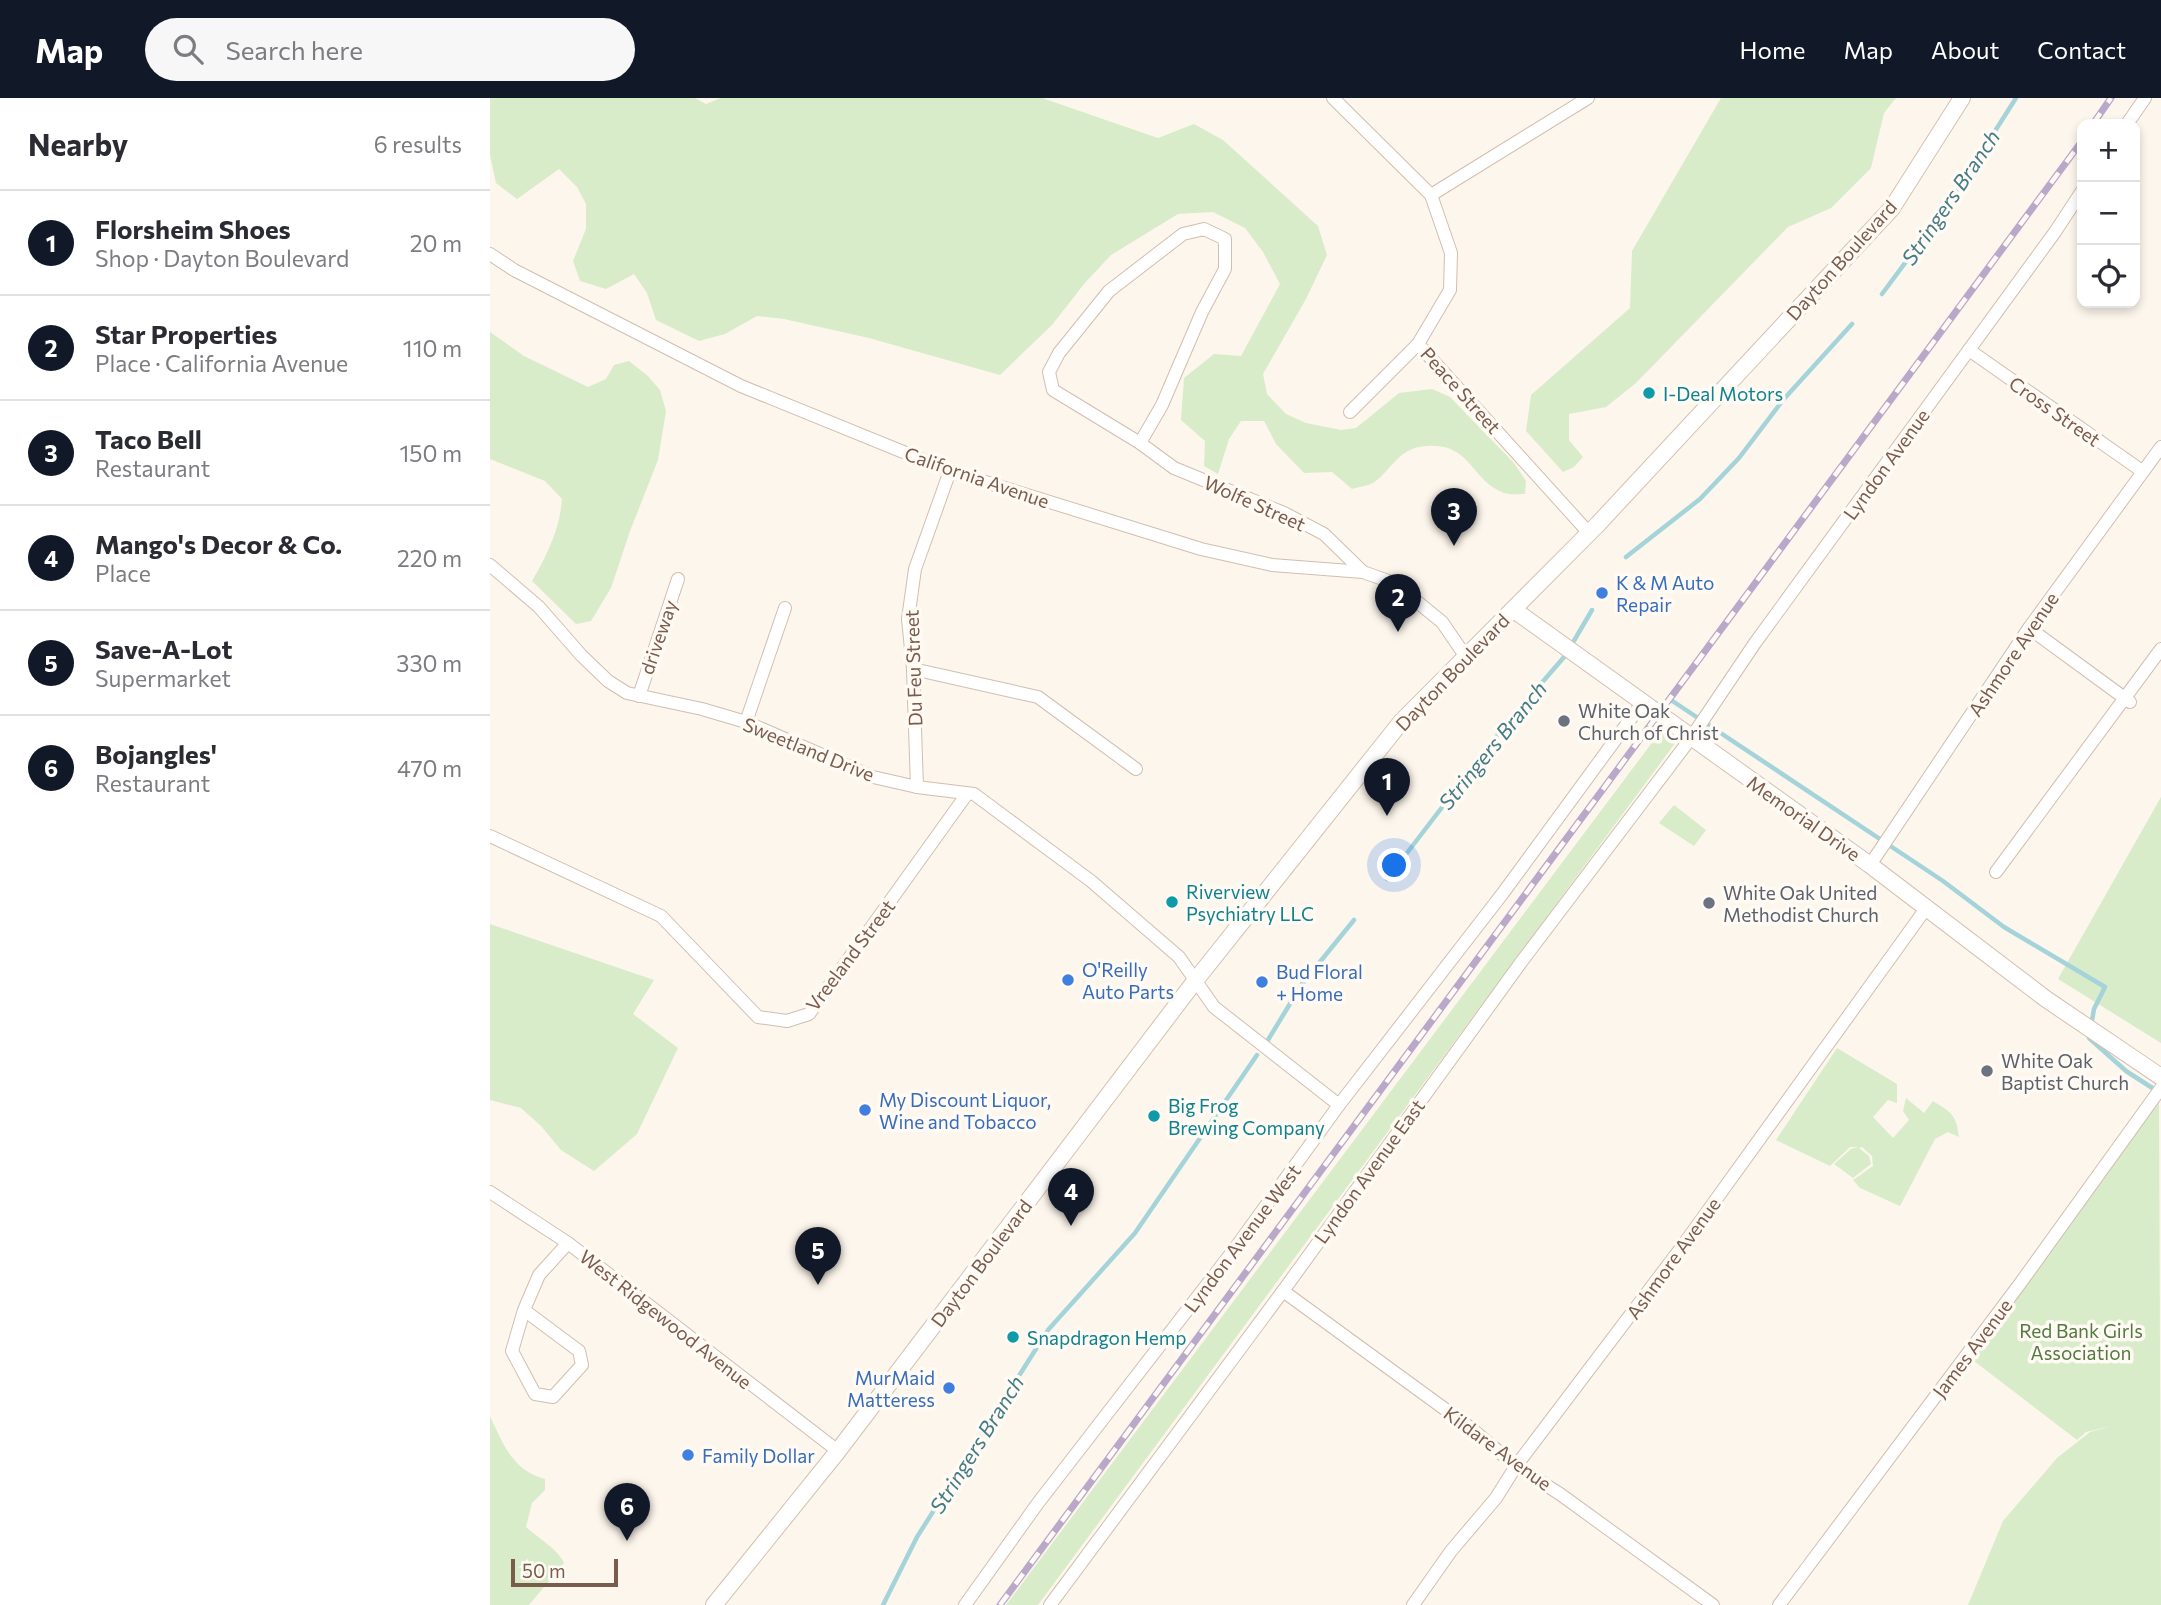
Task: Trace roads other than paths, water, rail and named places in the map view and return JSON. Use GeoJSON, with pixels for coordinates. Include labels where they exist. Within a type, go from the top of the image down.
{"type":"FeatureCollection","features":[{"type":"Feature","properties":{"kind":"main road","name":"Dayton Boulevard"},"geometry":{"type":"LineString","coordinates":[[714,1605],[838,1451],[1195,981],[1401,722],[1590,533],[1892,208],[1962,98]]}},
{"type":"Feature","properties":{"kind":"main road","name":"Memorial Drive"},"geometry":{"type":"LineString","coordinates":[[1514,610],[1870,865],[2046,999],[2161,1077]]}},
{"type":"Feature","properties":{"kind":"street","name":"Peace Street"},"geometry":{"type":"LineString","coordinates":[[1333,98],[1431,195],[1451,253],[1450,290],[1418,344],[1590,533]]}},
{"type":"Feature","properties":{"kind":"street"},"geometry":{"type":"LineString","coordinates":[[1431,195],[1588,98]]}},
{"type":"Feature","properties":{"kind":"street"},"geometry":{"type":"LineString","coordinates":[[2130,119],[2145,98]]}},
{"type":"Feature","properties":{"kind":"street","name":"Lyndon Avenue"},"geometry":{"type":"LineString","coordinates":[[1691,738],[1755,643],[2077,198]]}},
{"type":"Feature","properties":{"kind":"street","name":"Wolfe Street"},"geometry":{"type":"LineString","coordinates":[[1140,443],[1162,405],[1197,323],[1225,269],[1225,239],[1204,229],[1183,234],[1110,291],[1059,353],[1049,372],[1053,390],[1140,443],[1174,468],[1283,513],[1324,534],[1363,572]]}},
{"type":"Feature","properties":{"kind":"street","name":"California Avenue"},"geometry":{"type":"LineString","coordinates":[[490,254],[514,270],[741,386],[950,471],[1201,549],[1272,565],[1363,572],[1394,583],[1442,622],[1466,657]]}},
{"type":"Feature","properties":{"kind":"street"},"geometry":{"type":"LineString","coordinates":[[1350,412],[1418,344]]}},
{"type":"Feature","properties":{"kind":"street","name":"Cross Street"},"geometry":{"type":"LineString","coordinates":[[1969,350],[2142,471]]}},
{"type":"Feature","properties":{"kind":"street","name":"Ashmore Avenue"},"geometry":{"type":"LineString","coordinates":[[1870,865],[2029,628],[2161,447]]}},
{"type":"Feature","properties":{"kind":"street","name":"Du Feu Street"},"geometry":{"type":"LineString","coordinates":[[917,787],[913,669],[908,619],[915,569],[950,471]]}},
{"type":"Feature","properties":{"kind":"street","name":"Sweetland Drive"},"geometry":{"type":"LineString","coordinates":[[490,565],[539,607],[608,681],[627,693],[702,709],[746,722],[873,777],[917,787],[974,794],[1085,876],[1179,957],[1195,981]]}},
{"type":"Feature","properties":{"kind":"street","name":"driveway"},"geometry":{"type":"LineString","coordinates":[[639,696],[678,579]]}},
{"type":"Feature","properties":{"kind":"street"},"geometry":{"type":"LineString","coordinates":[[746,722],[785,608]]}},
{"type":"Feature","properties":{"kind":"street"},"geometry":{"type":"LineString","coordinates":[[2029,628],[2128,700]]}},
{"type":"Feature","properties":{"kind":"street"},"geometry":{"type":"LineString","coordinates":[[1996,872],[2128,700],[2161,649]]}},
{"type":"Feature","properties":{"kind":"street"},"geometry":{"type":"LineString","coordinates":[[913,669],[1038,697],[1136,769]]}},
{"type":"Feature","properties":{"kind":"street","name":"Lyndon Avenue West"},"geometry":{"type":"LineString","coordinates":[[965,1605],[1038,1503],[1233,1251],[1339,1105],[1503,893],[1643,702]]}},
{"type":"Feature","properties":{"kind":"street","name":"Lyndon Avenue East"},"geometry":{"type":"LineString","coordinates":[[1049,1605],[1283,1291],[1513,972],[1691,738]]}},
{"type":"Feature","properties":{"kind":"street","name":"Vreeland Street"},"geometry":{"type":"LineString","coordinates":[[490,836],[661,916],[758,1017],[787,1021],[809,1014],[967,794]]}},
{"type":"Feature","properties":{"kind":"street","name":"Ashmore Avenue"},"geometry":{"type":"LineString","coordinates":[[1413,1605],[1451,1551],[1496,1498],[1516,1466],[1635,1311],[1927,907]]}},
{"type":"Feature","properties":{"kind":"street"},"geometry":{"type":"LineString","coordinates":[[1195,981],[1214,1007],[1339,1105]]}},
{"type":"Feature","properties":{"kind":"street","name":"James Avenue"},"geometry":{"type":"LineString","coordinates":[[1779,1605],[2020,1285],[2161,1088]]}},
{"type":"Feature","properties":{"kind":"street","name":"West Ridgewood Avenue"},"geometry":{"type":"LineString","coordinates":[[490,1192],[568,1243],[838,1451]]}},
{"type":"Feature","properties":{"kind":"street"},"geometry":{"type":"LineString","coordinates":[[524,1310],[579,1351],[582,1365],[553,1397],[535,1394],[512,1351],[524,1310],[539,1275],[568,1243]]}},
{"type":"Feature","properties":{"kind":"street","name":"Kildare Avenue"},"geometry":{"type":"LineString","coordinates":[[1283,1291],[1458,1419],[1516,1466],[1560,1494],[1713,1605]]}},
{"type":"Feature","properties":{"kind":"waterway","name":"Stringers Branch"},"geometry":{"type":"LineString","coordinates":[[1882,294],[1948,205],[2016,98]]}},
{"type":"Feature","properties":{"kind":"waterway","name":"Stringers Branch"},"geometry":{"type":"LineString","coordinates":[[1626,557],[1700,499],[1739,458],[1783,400],[1852,324]]}},
{"type":"Feature","properties":{"kind":"waterway","name":"Stringers Branch"},"geometry":{"type":"LineString","coordinates":[[1387,879],[1506,724],[1565,656],[1592,610]]}},
{"type":"Feature","properties":{"kind":"waterway"},"geometry":{"type":"LineString","coordinates":[[1671,700],[1943,881],[2004,927],[2105,987],[2094,1009],[2091,1026]]}},
{"type":"Feature","properties":{"kind":"waterway","name":"Stringers Branch"},"geometry":{"type":"LineString","coordinates":[[1268,1040],[1302,984],[1354,920]]}},
{"type":"Feature","properties":{"kind":"waterway"},"geometry":{"type":"LineString","coordinates":[[2090,1035],[2089,1038],[2126,1071],[2157,1091]]}},
{"type":"Feature","properties":{"kind":"waterway","name":"Stringers Branch"},"geometry":{"type":"LineString","coordinates":[[883,1605],[917,1537],[1048,1330],[1135,1233],[1257,1055]]}},
{"type":"Feature","properties":{"kind":"railway"},"geometry":{"type":"LineString","coordinates":[[2096,119],[2111,98]]}},
{"type":"Feature","properties":{"kind":"railway"},"geometry":{"type":"LineString","coordinates":[[1000,1605],[2077,148]]}},
{"type":"Feature","properties":{"kind":"place","name":"I-Deal Motors"},"geometry":{"type":"Point","coordinates":[1649,393]}},
{"type":"Feature","properties":{"kind":"place","name":"Taco Bell"},"geometry":{"type":"Point","coordinates":[1454,546]}},
{"type":"Feature","properties":{"kind":"place","name":"K & M Auto Repair"},"geometry":{"type":"Point","coordinates":[1602,593]}},
{"type":"Feature","properties":{"kind":"place","name":"Star Properties"},"geometry":{"type":"Point","coordinates":[1398,632]}},
{"type":"Feature","properties":{"kind":"place","name":"White Oak Church of Christ"},"geometry":{"type":"Point","coordinates":[1564,721]}},
{"type":"Feature","properties":{"kind":"place","name":"Florsheim Shoes"},"geometry":{"type":"Point","coordinates":[1387,816]}},
{"type":"Feature","properties":{"kind":"place","name":"Riverview Psychiatry LLC"},"geometry":{"type":"Point","coordinates":[1172,902]}},
{"type":"Feature","properties":{"kind":"place","name":"White Oak United Methodist Church"},"geometry":{"type":"Point","coordinates":[1709,903]}},
{"type":"Feature","properties":{"kind":"place","name":"O'Reilly Auto Parts"},"geometry":{"type":"Point","coordinates":[1068,980]}},
{"type":"Feature","properties":{"kind":"place","name":"Bud Floral + Home"},"geometry":{"type":"Point","coordinates":[1262,982]}},
{"type":"Feature","properties":{"kind":"place","name":"White Oak Baptist Church"},"geometry":{"type":"Point","coordinates":[1987,1071]}},
{"type":"Feature","properties":{"kind":"place","name":"My Discount Liquor, Wine and Tobacco"},"geometry":{"type":"Point","coordinates":[865,1110]}},
{"type":"Feature","properties":{"kind":"place","name":"Big Frog Brewing Company"},"geometry":{"type":"Point","coordinates":[1154,1116]}},
{"type":"Feature","properties":{"kind":"place","name":"Mango's Decor & Co."},"geometry":{"type":"Point","coordinates":[1071,1226]}},
{"type":"Feature","properties":{"kind":"place","name":"Save-A-Lot"},"geometry":{"type":"Point","coordinates":[818,1285]}},
{"type":"Feature","properties":{"kind":"place","name":"Snapdragon Hemp"},"geometry":{"type":"Point","coordinates":[1013,1337]}},
{"type":"Feature","properties":{"kind":"place","name":"MurMaid Matteress"},"geometry":{"type":"Point","coordinates":[949,1388]}},
{"type":"Feature","properties":{"kind":"place","name":"Family Dollar"},"geometry":{"type":"Point","coordinates":[688,1455]}},
{"type":"Feature","properties":{"kind":"place","name":"Bojangles'"},"geometry":{"type":"Point","coordinates":[627,1541]}},
{"type":"Feature","properties":{"kind":"park label","name":"Red Bank Girls Association"},"geometry":{"type":"Point","coordinates":[2081,1341]}}]}
